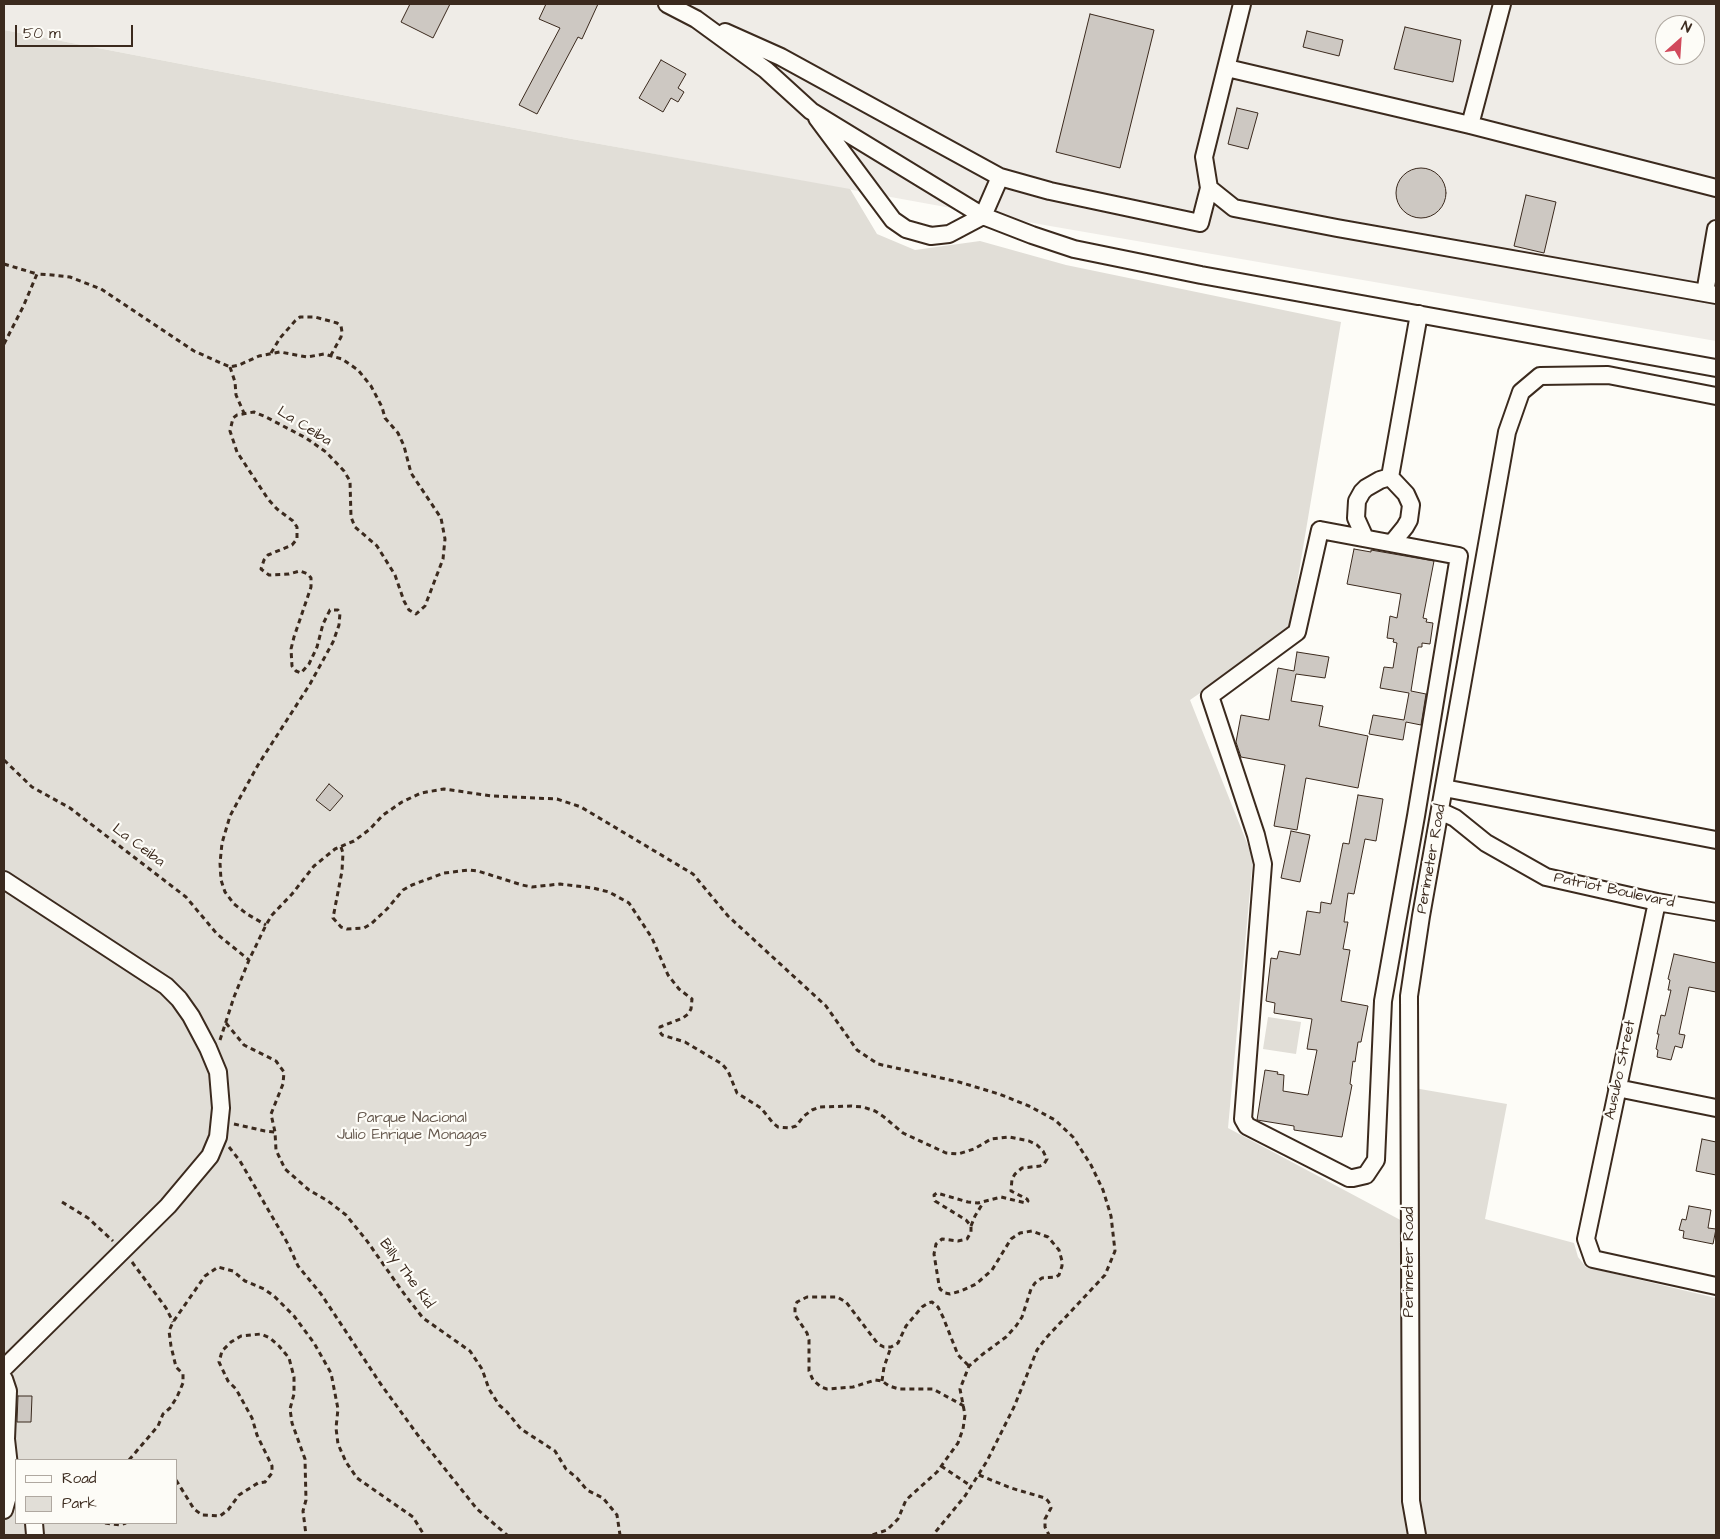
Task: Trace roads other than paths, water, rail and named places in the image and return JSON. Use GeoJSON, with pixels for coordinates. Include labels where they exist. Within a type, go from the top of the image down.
{"type":"FeatureCollection","features":[{"type":"Feature","properties":{"kind":"street"},"geometry":{"type":"LineString","coordinates":[[668,4],[696,19],[781,56],[1000,177],[1050,191],[1200,223],[1209,188],[1204,158],[1242,4]]}},
{"type":"Feature","properties":{"kind":"street"},"geometry":{"type":"LineString","coordinates":[[1470,125],[1502,4]]}},
{"type":"Feature","properties":{"kind":"street"},"geometry":{"type":"LineString","coordinates":[[696,19],[766,70],[811,111],[893,220],[906,229],[931,236],[949,234],[983,216],[1000,177]]}},
{"type":"Feature","properties":{"kind":"street"},"geometry":{"type":"LineString","coordinates":[[1227,68],[1470,125],[1716,188]]}},
{"type":"Feature","properties":{"kind":"street"},"geometry":{"type":"LineString","coordinates":[[811,111],[983,216],[1074,249],[1201,275],[1716,368]]}},
{"type":"Feature","properties":{"kind":"street"},"geometry":{"type":"LineString","coordinates":[[1209,188],[1234,208],[1710,294],[1716,229]]}},
{"type":"Feature","properties":{"kind":"street"},"geometry":{"type":"LineString","coordinates":[[1390,477],[1419,314]]}},
{"type":"Feature","properties":{"kind":"street","name":"Perimeter Road"},"geometry":{"type":"LineString","coordinates":[[1417,1535],[1411,1501],[1410,996],[1421,916],[1508,432],[1521,392],[1540,376],[1608,375],[1716,396]]}},
{"type":"Feature","properties":{"kind":"street"},"geometry":{"type":"LineString","coordinates":[[1365,538],[1356,518],[1357,501],[1362,492],[1371,485],[1390,477]]}},
{"type":"Feature","properties":{"kind":"street"},"geometry":{"type":"LineString","coordinates":[[1390,477],[1406,494],[1411,505],[1406,527],[1392,543]]}},
{"type":"Feature","properties":{"kind":"street"},"geometry":{"type":"LineString","coordinates":[[1320,530],[1392,543],[1459,556],[1383,1001],[1376,1160],[1366,1175],[1349,1178],[1247,1126],[1243,1119],[1263,864],[1256,836],[1210,696],[1298,632],[1320,530]]}},
{"type":"Feature","properties":{"kind":"street"},"geometry":{"type":"LineString","coordinates":[[1444,788],[1716,840]]}},
{"type":"Feature","properties":{"kind":"street","name":"Patriot Boulevard"},"geometry":{"type":"LineString","coordinates":[[1440,811],[1455,818],[1486,843],[1546,877],[1657,902],[1716,912]]}},
{"type":"Feature","properties":{"kind":"street"},"geometry":{"type":"LineString","coordinates":[[4,880],[166,986],[179,999],[191,1016],[218,1072],[220,1125],[218,1137],[210,1156],[168,1206],[4,1368]]}},
{"type":"Feature","properties":{"kind":"street","name":"Ausubo Street"},"geometry":{"type":"LineString","coordinates":[[1657,902],[1586,1239],[1593,1259],[1716,1286]]}},
{"type":"Feature","properties":{"kind":"street"},"geometry":{"type":"LineString","coordinates":[[1617,1088],[1716,1108]]}},
{"type":"Feature","properties":{"kind":"street"},"geometry":{"type":"LineString","coordinates":[[4,1379],[8,1392],[6,1439],[13,1491],[4,1510]]}},
{"type":"Feature","properties":{"kind":"park label","name":"Parque Nacional Julio Enrique Monagas"},"geometry":{"type":"Point","coordinates":[412,1128]}}]}
